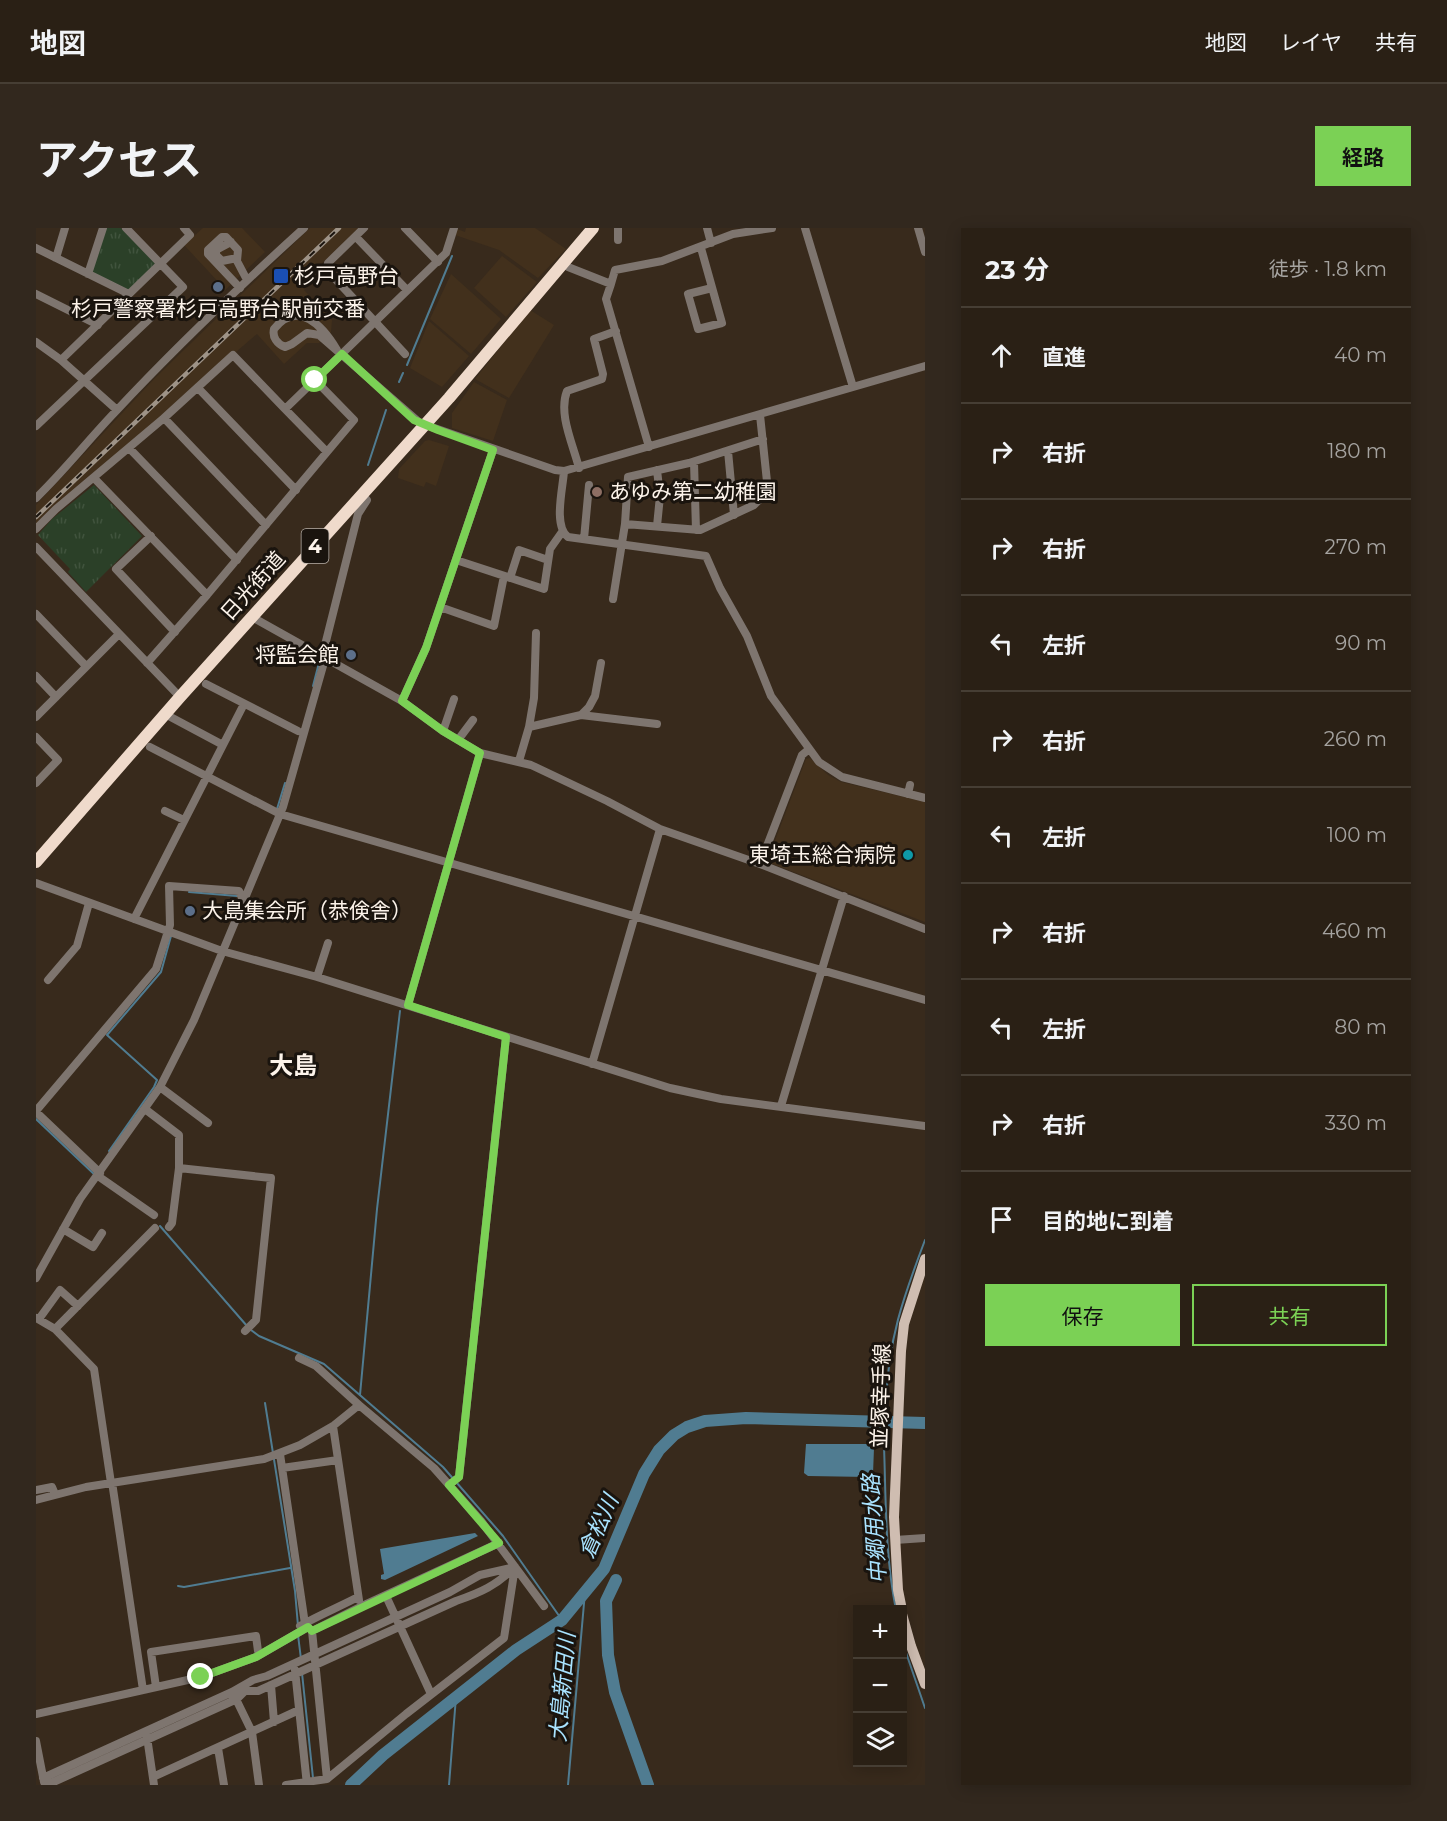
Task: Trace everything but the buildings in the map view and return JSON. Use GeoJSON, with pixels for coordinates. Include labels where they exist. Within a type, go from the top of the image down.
{"type":"FeatureCollection","features":[{"type":"Feature","properties":{"kind":"highway","name":"日光街道"},"geometry":{"type":"LineString","coordinates":[[36,862],[180,697],[425,425],[593,228]]}},
{"type":"Feature","properties":{"kind":"main road","name":"並塚幸手線"},"geometry":{"type":"LineString","coordinates":[[901,1605],[894,1517],[904,1324],[925,1259]]}},
{"type":"Feature","properties":{"kind":"main road","name":"並塚幸手線"},"geometry":{"type":"LineString","coordinates":[[907,1631],[925,1684]]}},
{"type":"Feature","properties":{"kind":"street"},"geometry":{"type":"LineString","coordinates":[[56,258],[65,228]]}},
{"type":"Feature","properties":{"kind":"street"},"geometry":{"type":"LineString","coordinates":[[88,274],[102,228]]}},
{"type":"Feature","properties":{"kind":"street"},"geometry":{"type":"LineString","coordinates":[[36,426],[183,287],[126,228]]}},
{"type":"Feature","properties":{"kind":"street"},"geometry":{"type":"LineString","coordinates":[[61,360],[190,235],[183,228]]}},
{"type":"Feature","properties":{"kind":"street"},"geometry":{"type":"LineString","coordinates":[[36,498],[117,410],[247,280],[304,228]]}},
{"type":"Feature","properties":{"kind":"street"},"geometry":{"type":"LineString","coordinates":[[364,228],[326,267],[405,354]]}},
{"type":"Feature","properties":{"kind":"street"},"geometry":{"type":"LineString","coordinates":[[405,228],[438,262]]}},
{"type":"Feature","properties":{"kind":"street"},"geometry":{"type":"LineString","coordinates":[[285,409],[340,352],[438,262],[446,253],[454,228]]}},
{"type":"Feature","properties":{"kind":"street"},"geometry":{"type":"LineString","coordinates":[[618,228],[618,240]]}},
{"type":"Feature","properties":{"kind":"street"},"geometry":{"type":"LineString","coordinates":[[707,228],[711,243]]}},
{"type":"Feature","properties":{"kind":"street"},"geometry":{"type":"LineString","coordinates":[[649,447],[606,299],[615,270],[662,261],[733,234],[772,228]]}},
{"type":"Feature","properties":{"kind":"street"},"geometry":{"type":"LineString","coordinates":[[806,228],[852,387]]}},
{"type":"Feature","properties":{"kind":"street"},"geometry":{"type":"LineString","coordinates":[[918,228],[925,252]]}},
{"type":"Feature","properties":{"kind":"street"},"geometry":{"type":"LineString","coordinates":[[240,288],[208,256],[207,252],[222,237],[226,237],[238,250],[237,259],[247,280]]}},
{"type":"Feature","properties":{"kind":"street"},"geometry":{"type":"LineString","coordinates":[[356,237],[407,290]]}},
{"type":"Feature","properties":{"kind":"street"},"geometry":{"type":"LineString","coordinates":[[231,242],[216,250],[216,255],[222,261],[237,259]]}},
{"type":"Feature","properties":{"kind":"street"},"geometry":{"type":"LineString","coordinates":[[36,248],[129,294]]}},
{"type":"Feature","properties":{"kind":"street"},"geometry":{"type":"LineString","coordinates":[[701,248],[722,323],[698,329],[688,294],[712,288]]}},
{"type":"Feature","properties":{"kind":"street"},"geometry":{"type":"LineString","coordinates":[[222,269],[237,259]]}},
{"type":"Feature","properties":{"kind":"street"},"geometry":{"type":"LineString","coordinates":[[563,262],[568,267],[611,284]]}},
{"type":"Feature","properties":{"kind":"street"},"geometry":{"type":"LineString","coordinates":[[36,294],[98,325]]}},
{"type":"Feature","properties":{"kind":"street"},"geometry":{"type":"LineString","coordinates":[[340,352],[315,334],[304,335],[285,347],[277,342],[273,332],[276,326],[289,315],[305,317],[414,420],[493,450],[564,471],[925,366]]}},
{"type":"Feature","properties":{"kind":"street"},"geometry":{"type":"LineString","coordinates":[[304,335],[307,325],[305,317]]}},
{"type":"Feature","properties":{"kind":"street"},"geometry":{"type":"LineString","coordinates":[[579,468],[564,413],[566,394],[567,391],[603,378],[594,339],[616,331]]}},
{"type":"Feature","properties":{"kind":"street"},"geometry":{"type":"LineString","coordinates":[[36,342],[61,360],[117,410]]}},
{"type":"Feature","properties":{"kind":"street"},"geometry":{"type":"LineString","coordinates":[[36,529],[233,355],[327,452]]}},
{"type":"Feature","properties":{"kind":"street"},"geometry":{"type":"LineString","coordinates":[[147,663],[354,420],[315,380]]}},
{"type":"Feature","properties":{"kind":"street"},"geometry":{"type":"LineString","coordinates":[[198,388],[296,490]]}},
{"type":"Feature","properties":{"kind":"street"},"geometry":{"type":"LineString","coordinates":[[625,524],[700,530],[754,505],[768,490],[760,415]]}},
{"type":"Feature","properties":{"kind":"street"},"geometry":{"type":"LineString","coordinates":[[164,418],[266,525]]}},
{"type":"Feature","properties":{"kind":"street"},"geometry":{"type":"LineString","coordinates":[[613,599],[625,524],[628,477],[694,462],[763,439]]}},
{"type":"Feature","properties":{"kind":"street"},"geometry":{"type":"LineString","coordinates":[[129,448],[237,560]]}},
{"type":"Feature","properties":{"kind":"street"},"geometry":{"type":"LineString","coordinates":[[402,701],[426,648],[493,450]]}},
{"type":"Feature","properties":{"kind":"street"},"geometry":{"type":"LineString","coordinates":[[728,451],[734,515]]}},
{"type":"Feature","properties":{"kind":"street"},"geometry":{"type":"LineString","coordinates":[[694,462],[696,530]]}},
{"type":"Feature","properties":{"kind":"street"},"geometry":{"type":"LineString","coordinates":[[657,470],[660,496],[657,526]]}},
{"type":"Feature","properties":{"kind":"street"},"geometry":{"type":"LineString","coordinates":[[564,471],[560,523],[562,532],[568,537],[706,556],[720,588],[747,636],[771,696],[808,750],[819,762],[842,777],[909,790],[925,798]]}},
{"type":"Feature","properties":{"kind":"street"},"geometry":{"type":"LineString","coordinates":[[94,477],[207,595]]}},
{"type":"Feature","properties":{"kind":"street"},"geometry":{"type":"LineString","coordinates":[[584,539],[589,485]]}},
{"type":"Feature","properties":{"kind":"street"},"geometry":{"type":"LineString","coordinates":[[36,1278],[80,1199],[160,1087],[194,1020],[244,902],[280,814],[301,750],[358,514],[367,500],[362,494]]}},
{"type":"Feature","properties":{"kind":"street"},"geometry":{"type":"LineString","coordinates":[[456,560],[544,589],[550,549],[562,532]]}},
{"type":"Feature","properties":{"kind":"street"},"geometry":{"type":"LineString","coordinates":[[151,536],[116,569],[175,632]]}},
{"type":"Feature","properties":{"kind":"street"},"geometry":{"type":"LineString","coordinates":[[36,547],[180,697]]}},
{"type":"Feature","properties":{"kind":"street"},"geometry":{"type":"LineString","coordinates":[[440,608],[494,626],[507,577],[519,550],[548,560]]}},
{"type":"Feature","properties":{"kind":"street"},"geometry":{"type":"LineString","coordinates":[[36,614],[86,666]]}},
{"type":"Feature","properties":{"kind":"street"},"geometry":{"type":"LineString","coordinates":[[252,617],[402,701],[443,731],[480,753],[531,765],[660,829],[760,864],[925,929]]}},
{"type":"Feature","properties":{"kind":"street"},"geometry":{"type":"LineString","coordinates":[[519,761],[529,727],[534,698],[536,633]]}},
{"type":"Feature","properties":{"kind":"street"},"geometry":{"type":"LineString","coordinates":[[36,717],[119,634]]}},
{"type":"Feature","properties":{"kind":"street"},"geometry":{"type":"LineString","coordinates":[[581,715],[595,696],[602,663]]}},
{"type":"Feature","properties":{"kind":"street"},"geometry":{"type":"LineString","coordinates":[[36,676],[56,697]]}},
{"type":"Feature","properties":{"kind":"street"},"geometry":{"type":"LineString","coordinates":[[206,684],[298,731]]}},
{"type":"Feature","properties":{"kind":"street"},"geometry":{"type":"LineString","coordinates":[[443,731],[454,699]]}},
{"type":"Feature","properties":{"kind":"street"},"geometry":{"type":"LineString","coordinates":[[134,919],[244,704]]}},
{"type":"Feature","properties":{"kind":"street"},"geometry":{"type":"LineString","coordinates":[[165,714],[223,745]]}},
{"type":"Feature","properties":{"kind":"street"},"geometry":{"type":"LineString","coordinates":[[529,727],[581,715],[657,724]]}},
{"type":"Feature","properties":{"kind":"street"},"geometry":{"type":"LineString","coordinates":[[458,740],[473,720]]}},
{"type":"Feature","properties":{"kind":"street"},"geometry":{"type":"LineString","coordinates":[[36,737],[58,760],[36,783]]}},
{"type":"Feature","properties":{"kind":"street"},"geometry":{"type":"LineString","coordinates":[[150,747],[280,814],[925,1000]]}},
{"type":"Feature","properties":{"kind":"street"},"geometry":{"type":"LineString","coordinates":[[760,864],[802,755],[808,750]]}},
{"type":"Feature","properties":{"kind":"street"},"geometry":{"type":"LineString","coordinates":[[408,1005],[480,753]]}},
{"type":"Feature","properties":{"kind":"street"},"geometry":{"type":"LineString","coordinates":[[165,811],[184,820]]}},
{"type":"Feature","properties":{"kind":"street"},"geometry":{"type":"LineString","coordinates":[[592,1064],[660,829]]}},
{"type":"Feature","properties":{"kind":"street"},"geometry":{"type":"LineString","coordinates":[[36,883],[222,951],[317,976],[592,1064],[688,1092],[721,1099],[925,1126]]}},
{"type":"Feature","properties":{"kind":"street"},"geometry":{"type":"LineString","coordinates":[[154,1215],[99,1174],[36,1111],[156,969],[170,925],[169,886],[239,891],[244,902]]}},
{"type":"Feature","properties":{"kind":"street"},"geometry":{"type":"LineString","coordinates":[[781,1106],[844,896]]}},
{"type":"Feature","properties":{"kind":"street"},"geometry":{"type":"LineString","coordinates":[[48,980],[78,946],[89,903]]}},
{"type":"Feature","properties":{"kind":"street"},"geometry":{"type":"LineString","coordinates":[[317,976],[328,943]]}},
{"type":"Feature","properties":{"kind":"street"},"geometry":{"type":"LineString","coordinates":[[449,1485],[459,1477],[506,1037]]}},
{"type":"Feature","properties":{"kind":"street"},"geometry":{"type":"LineString","coordinates":[[160,1087],[208,1123]]}},
{"type":"Feature","properties":{"kind":"street"},"geometry":{"type":"LineString","coordinates":[[145,1109],[179,1135],[179,1168],[172,1223],[169,1227]]}},
{"type":"Feature","properties":{"kind":"street"},"geometry":{"type":"LineString","coordinates":[[179,1168],[271,1178],[256,1320],[245,1331]]}},
{"type":"Feature","properties":{"kind":"street"},"geometry":{"type":"LineString","coordinates":[[55,1329],[155,1228]]}},
{"type":"Feature","properties":{"kind":"street"},"geometry":{"type":"LineString","coordinates":[[63,1229],[93,1247],[102,1233]]}},
{"type":"Feature","properties":{"kind":"street"},"geometry":{"type":"LineString","coordinates":[[78,1305],[60,1290],[37,1319],[55,1329],[94,1370],[143,1690]]}},
{"type":"Feature","properties":{"kind":"street"},"geometry":{"type":"LineString","coordinates":[[299,1358],[316,1366],[434,1468],[499,1543],[544,1606]]}},
{"type":"Feature","properties":{"kind":"street"},"geometry":{"type":"LineString","coordinates":[[36,1500],[112,1483],[264,1459],[300,1445],[333,1426],[359,1405]]}},
{"type":"Feature","properties":{"kind":"street"},"geometry":{"type":"LineString","coordinates":[[333,1426],[360,1607]]}},
{"type":"Feature","properties":{"kind":"street"},"geometry":{"type":"LineString","coordinates":[[280,1454],[308,1627],[315,1653],[327,1779]]}},
{"type":"Feature","properties":{"kind":"street"},"geometry":{"type":"LineString","coordinates":[[282,1468],[338,1460]]}},
{"type":"Feature","properties":{"kind":"street"},"geometry":{"type":"LineString","coordinates":[[36,1490],[52,1487],[55,1494]]}},
{"type":"Feature","properties":{"kind":"street"},"geometry":{"type":"LineString","coordinates":[[895,1540],[925,1538]]}},
{"type":"Feature","properties":{"kind":"street"},"geometry":{"type":"LineString","coordinates":[[36,1713],[143,1690],[258,1651],[308,1627],[386,1596],[499,1543]]}},
{"type":"Feature","properties":{"kind":"street"},"geometry":{"type":"LineString","coordinates":[[234,1695],[253,1680],[267,1676],[396,1617],[480,1575],[515,1567]]}},
{"type":"Feature","properties":{"kind":"street"},"geometry":{"type":"LineString","coordinates":[[36,1741],[45,1783],[234,1695],[245,1691],[258,1691],[456,1601],[484,1591],[515,1567]]}},
{"type":"Feature","properties":{"kind":"street"},"geometry":{"type":"LineString","coordinates":[[286,1785],[307,1784],[327,1779],[504,1638],[515,1567]]}},
{"type":"Feature","properties":{"kind":"street"},"geometry":{"type":"LineString","coordinates":[[386,1596],[431,1694]]}},
{"type":"Feature","properties":{"kind":"street"},"geometry":{"type":"LineString","coordinates":[[156,1685],[201,1677],[256,1657],[358,1597]]}},
{"type":"Feature","properties":{"kind":"street"},"geometry":{"type":"LineString","coordinates":[[156,1685],[151,1652],[256,1636],[258,1651]]}},
{"type":"Feature","properties":{"kind":"street"},"geometry":{"type":"LineString","coordinates":[[294,1663],[307,1784]]}},
{"type":"Feature","properties":{"kind":"street"},"geometry":{"type":"LineString","coordinates":[[253,1680],[258,1691]]}},
{"type":"Feature","properties":{"kind":"street"},"geometry":{"type":"LineString","coordinates":[[271,1685],[274,1722]]}},
{"type":"Feature","properties":{"kind":"street"},"geometry":{"type":"LineString","coordinates":[[234,1695],[252,1732],[259,1785]]}},
{"type":"Feature","properties":{"kind":"street"},"geometry":{"type":"LineString","coordinates":[[147,1736],[154,1781],[298,1710]]}},
{"type":"Feature","properties":{"kind":"street"},"geometry":{"type":"LineString","coordinates":[[218,1748],[224,1785]]}},
{"type":"Feature","properties":{"kind":"shaded area"},"geometry":{"type":"Polygon","coordinates":[[[203,228],[242,228],[265,252],[223,292],[223,287],[184,245],[203,228]]]}},
{"type":"Feature","properties":{"kind":"shaded area"},"geometry":{"type":"Polygon","coordinates":[[[310,228],[359,228],[318,267],[322,272],[304,290],[332,320],[331,332],[319,343],[307,343],[284,364],[257,334],[36,524],[36,505],[155,378],[310,228]]]}},
{"type":"Feature","properties":{"kind":"shaded area"},"geometry":{"type":"Polygon","coordinates":[[[466,228],[535,228],[566,249],[538,278],[499,250],[455,235],[457,229],[465,232],[466,228]]]}},
{"type":"Feature","properties":{"kind":"shaded area"},"geometry":{"type":"Polygon","coordinates":[[[502,256],[537,282],[506,317],[474,288],[502,256]]]}},
{"type":"Feature","properties":{"kind":"shaded area"},"geometry":{"type":"Polygon","coordinates":[[[451,274],[501,319],[471,354],[430,319],[451,274]]]}},
{"type":"Feature","properties":{"kind":"shaded area"},"geometry":{"type":"Polygon","coordinates":[[[530,310],[554,325],[509,398],[475,379],[530,310]]]}},
{"type":"Feature","properties":{"kind":"shaded area"},"geometry":{"type":"Polygon","coordinates":[[[429,321],[469,356],[442,387],[410,368],[429,321]]]}},
{"type":"Feature","properties":{"kind":"shaded area"},"geometry":{"type":"Polygon","coordinates":[[[474,382],[507,400],[493,441],[452,428],[452,413],[474,382]]]}},
{"type":"Feature","properties":{"kind":"shaded area"},"geometry":{"type":"Polygon","coordinates":[[[425,441],[449,446],[436,486],[426,482],[424,487],[398,478],[399,469],[425,441]]]}},
{"type":"Feature","properties":{"kind":"shaded area"},"geometry":{"type":"Polygon","coordinates":[[[810,758],[828,775],[841,782],[925,802],[925,922],[770,863],[768,859],[806,759],[810,758]]]}},
{"type":"Feature","properties":{"kind":"green space"},"geometry":{"type":"Polygon","coordinates":[[[104,228],[121,228],[155,263],[154,267],[129,291],[88,274],[104,228]]]}},
{"type":"Feature","properties":{"kind":"green space"},"geometry":{"type":"Polygon","coordinates":[[[94,485],[142,536],[86,592],[68,572],[70,569],[38,535],[52,519],[94,485]]]}},
{"type":"Feature","properties":{"kind":"water"},"geometry":{"type":"Polygon","coordinates":[[[806,1444],[871,1444],[874,1448],[873,1474],[868,1477],[808,1476],[804,1473],[806,1444]]]}},
{"type":"Feature","properties":{"kind":"water"},"geometry":{"type":"Polygon","coordinates":[[[475,1533],[478,1536],[385,1580],[381,1579],[381,1575],[384,1574],[380,1549],[475,1533]]]}},
{"type":"Feature","properties":{"kind":"waterway"},"geometry":{"type":"LineString","coordinates":[[407,365],[452,256]]}},
{"type":"Feature","properties":{"kind":"waterway"},"geometry":{"type":"LineString","coordinates":[[399,382],[403,373]]}},
{"type":"Feature","properties":{"kind":"waterway"},"geometry":{"type":"LineString","coordinates":[[368,465],[386,410]]}},
{"type":"Feature","properties":{"kind":"waterway"},"geometry":{"type":"LineString","coordinates":[[313,686],[320,659]]}},
{"type":"Feature","properties":{"kind":"waterway"},"geometry":{"type":"LineString","coordinates":[[277,809],[285,783]]}},
{"type":"Feature","properties":{"kind":"waterway"},"geometry":{"type":"LineString","coordinates":[[189,892],[237,896]]}},
{"type":"Feature","properties":{"kind":"waterway"},"geometry":{"type":"LineString","coordinates":[[109,1151],[157,1080],[107,1035],[161,972],[171,936]]}},
{"type":"Feature","properties":{"kind":"waterway"},"geometry":{"type":"LineString","coordinates":[[360,1395],[377,1209],[400,1011]]}},
{"type":"Feature","properties":{"kind":"waterway"},"geometry":{"type":"LineString","coordinates":[[36,1119],[95,1175]]}},
{"type":"Feature","properties":{"kind":"waterway"},"geometry":{"type":"LineString","coordinates":[[160,1226],[247,1326]]}},
{"type":"Feature","properties":{"kind":"waterway","name":"中郷用水路"},"geometry":{"type":"LineString","coordinates":[[886,1403],[893,1339],[925,1240]]}},
{"type":"Feature","properties":{"kind":"waterway"},"geometry":{"type":"LineString","coordinates":[[251,1330],[259,1336],[324,1364],[443,1467],[503,1536],[562,1620]]}},
{"type":"Feature","properties":{"kind":"waterway"},"geometry":{"type":"LineString","coordinates":[[265,1403],[295,1591],[298,1626]]}},
{"type":"Feature","properties":{"kind":"waterway","name":"倉松川"},"geometry":{"type":"LineString","coordinates":[[351,1785],[383,1755],[516,1650],[562,1620],[604,1569],[644,1474],[659,1450],[674,1435],[687,1427],[705,1421],[746,1418],[925,1423]]}},
{"type":"Feature","properties":{"kind":"waterway","name":"中郷用水路"},"geometry":{"type":"LineString","coordinates":[[884,1446],[888,1548],[895,1605]]}},
{"type":"Feature","properties":{"kind":"waterway"},"geometry":{"type":"LineString","coordinates":[[178,1586],[184,1587],[290,1568]]}},
{"type":"Feature","properties":{"kind":"waterway"},"geometry":{"type":"LineString","coordinates":[[616,1580],[606,1601],[608,1655],[615,1692],[648,1785]]}},
{"type":"Feature","properties":{"kind":"waterway","name":"大島新田川"},"geometry":{"type":"LineString","coordinates":[[568,1785],[585,1592]]}},
{"type":"Feature","properties":{"kind":"waterway"},"geometry":{"type":"LineString","coordinates":[[298,1635],[301,1659]]}},
{"type":"Feature","properties":{"kind":"waterway","name":"中郷用水路"},"geometry":{"type":"LineString","coordinates":[[907,1656],[925,1708]]}},
{"type":"Feature","properties":{"kind":"waterway"},"geometry":{"type":"LineString","coordinates":[[302,1673],[313,1778]]}},
{"type":"Feature","properties":{"kind":"waterway"},"geometry":{"type":"LineString","coordinates":[[449,1785],[456,1697]]}},
{"type":"Feature","properties":{"kind":"railway"},"geometry":{"type":"LineString","coordinates":[[36,517],[339,228]]}},
{"type":"Feature","properties":{"kind":"place","name":"杉戸高野台"},"geometry":{"type":"Point","coordinates":[281,276]}},
{"type":"Feature","properties":{"kind":"place","name":"杉戸警察署杉戸高野台駅前交番"},"geometry":{"type":"Point","coordinates":[218,287]}},
{"type":"Feature","properties":{"kind":"place","name":"あゆみ第二幼稚園"},"geometry":{"type":"Point","coordinates":[597,492]}},
{"type":"Feature","properties":{"kind":"place","name":"将監会館"},"geometry":{"type":"Point","coordinates":[351,655]}},
{"type":"Feature","properties":{"kind":"place","name":"東埼玉総合病院"},"geometry":{"type":"Point","coordinates":[908,855]}},
{"type":"Feature","properties":{"kind":"place","name":"大島集会所（恭倹舎）"},"geometry":{"type":"Point","coordinates":[190,911]}},
{"type":"Feature","properties":{"kind":"district","name":"大島"},"geometry":{"type":"Point","coordinates":[293,1066]}},
{"type":"Feature","properties":{"kind":"route"},"geometry":{"type":"LineString","coordinates":[[201,1677],[256,1657],[308,1627],[312,1631],[499,1543],[449,1485],[459,1477],[506,1037],[408,1005],[480,753],[443,731],[402,701],[426,648],[493,450],[414,420],[342,354],[315,380]]}}]}
